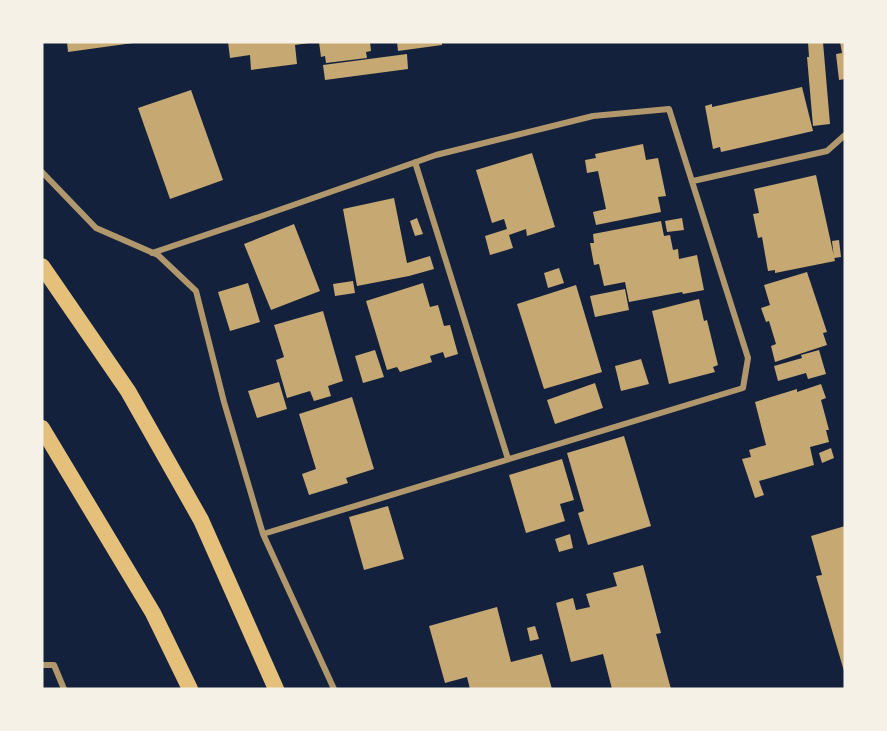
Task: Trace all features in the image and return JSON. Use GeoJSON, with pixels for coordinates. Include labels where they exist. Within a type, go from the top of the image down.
{"type":"FeatureCollection","features":[{"type":"Feature","properties":{"kind":"highway"},"geometry":{"type":"LineString","coordinates":[[42,266],[128,391],[201,520],[276,689]]}},
{"type":"Feature","properties":{"kind":"highway"},"geometry":{"type":"LineString","coordinates":[[42,428],[153,613],[190,689]]}},
{"type":"Feature","properties":{"kind":"street"},"geometry":{"type":"LineString","coordinates":[[152,253],[436,155],[593,116],[669,109],[748,358],[743,388],[263,534]]}},
{"type":"Feature","properties":{"kind":"street"},"geometry":{"type":"LineString","coordinates":[[693,181],[827,151],[845,135]]}},
{"type":"Feature","properties":{"kind":"street"},"geometry":{"type":"LineString","coordinates":[[415,162],[508,459]]}},
{"type":"Feature","properties":{"kind":"street"},"geometry":{"type":"LineString","coordinates":[[42,172],[96,228],[158,255],[196,291],[224,402],[263,534],[334,689]]}},
{"type":"Feature","properties":{"kind":"street"},"geometry":{"type":"LineString","coordinates":[[42,665],[54,665],[64,689]]}},
{"type":"Feature","properties":{"kind":"building"},"geometry":{"type":"Polygon","coordinates":[[[67,42],[133,42],[133,43],[68,52],[67,42]]]}},
{"type":"Feature","properties":{"kind":"building"},"geometry":{"type":"Polygon","coordinates":[[[228,42],[309,43],[295,45],[297,64],[251,70],[250,55],[230,58],[228,42]]]}},
{"type":"Feature","properties":{"kind":"building"},"geometry":{"type":"Polygon","coordinates":[[[319,42],[370,42],[371,51],[366,52],[367,58],[326,63],[325,56],[321,57],[319,42]]]}},
{"type":"Feature","properties":{"kind":"building"},"geometry":{"type":"Polygon","coordinates":[[[397,42],[442,42],[442,45],[398,51],[397,42]]]}},
{"type":"Feature","properties":{"kind":"building"},"geometry":{"type":"Polygon","coordinates":[[[808,42],[823,42],[830,124],[813,126],[807,57],[809,57],[808,42]]]}},
{"type":"Feature","properties":{"kind":"building"},"geometry":{"type":"Polygon","coordinates":[[[840,42],[845,42],[845,79],[839,80],[836,54],[842,53],[840,42]]]}},
{"type":"Feature","properties":{"kind":"building"},"geometry":{"type":"Polygon","coordinates":[[[407,54],[408,69],[325,80],[323,65],[407,54]]]}},
{"type":"Feature","properties":{"kind":"building"},"geometry":{"type":"Polygon","coordinates":[[[802,87],[813,131],[721,152],[720,147],[713,149],[705,106],[712,104],[712,107],[802,87]]]}},
{"type":"Feature","properties":{"kind":"building"},"geometry":{"type":"Polygon","coordinates":[[[191,90],[223,180],[170,199],[138,108],[191,90]]]}},
{"type":"Feature","properties":{"kind":"building"},"geometry":{"type":"Polygon","coordinates":[[[643,144],[646,160],[658,158],[666,196],[658,197],[661,212],[596,225],[593,212],[606,209],[598,171],[587,173],[585,160],[596,158],[595,154],[643,144]]]}},
{"type":"Feature","properties":{"kind":"building"},"geometry":{"type":"Polygon","coordinates":[[[532,153],[555,227],[527,236],[526,229],[509,235],[513,248],[490,255],[485,236],[507,229],[504,219],[492,223],[476,170],[532,153]]]}},
{"type":"Feature","properties":{"kind":"building"},"geometry":{"type":"Polygon","coordinates":[[[816,175],[835,261],[775,273],[775,270],[768,271],[762,237],[758,238],[753,214],[759,213],[754,189],[816,175]]]}},
{"type":"Feature","properties":{"kind":"building"},"geometry":{"type":"Polygon","coordinates":[[[394,198],[407,263],[430,256],[434,269],[357,286],[343,209],[394,198]]]}},
{"type":"Feature","properties":{"kind":"building"},"geometry":{"type":"Polygon","coordinates":[[[417,218],[423,234],[415,236],[410,221],[417,218]]]}},
{"type":"Feature","properties":{"kind":"building"},"geometry":{"type":"Polygon","coordinates":[[[682,218],[684,230],[667,232],[665,221],[682,218]]]}},
{"type":"Feature","properties":{"kind":"building"},"geometry":{"type":"Polygon","coordinates":[[[661,221],[664,236],[670,235],[673,250],[678,249],[679,259],[697,255],[704,290],[629,302],[625,282],[604,286],[599,264],[594,265],[590,243],[594,243],[593,234],[661,221]]]}},
{"type":"Feature","properties":{"kind":"building"},"geometry":{"type":"Polygon","coordinates":[[[294,224],[320,291],[271,310],[244,244],[294,224]]]}},
{"type":"Feature","properties":{"kind":"building"},"geometry":{"type":"Polygon","coordinates":[[[839,240],[841,257],[834,258],[832,241],[839,240]]]}},
{"type":"Feature","properties":{"kind":"building"},"geometry":{"type":"Polygon","coordinates":[[[559,268],[564,283],[548,288],[544,273],[559,268]]]}},
{"type":"Feature","properties":{"kind":"building"},"geometry":{"type":"Polygon","coordinates":[[[807,272],[827,332],[823,333],[827,345],[775,362],[771,346],[776,344],[769,321],[766,322],[761,308],[770,305],[764,285],[807,272]]]}},
{"type":"Feature","properties":{"kind":"building"},"geometry":{"type":"Polygon","coordinates":[[[353,281],[355,293],[335,296],[333,284],[353,281]]]}},
{"type":"Feature","properties":{"kind":"building"},"geometry":{"type":"Polygon","coordinates":[[[248,283],[260,322],[230,331],[218,292],[248,283]]]}},
{"type":"Feature","properties":{"kind":"building"},"geometry":{"type":"Polygon","coordinates":[[[423,283],[430,307],[438,305],[444,326],[450,325],[458,354],[445,358],[443,352],[430,356],[432,362],[400,372],[397,367],[387,370],[366,301],[423,283]]]}},
{"type":"Feature","properties":{"kind":"building"},"geometry":{"type":"Polygon","coordinates":[[[576,285],[602,372],[544,389],[517,304],[576,285]]]}},
{"type":"Feature","properties":{"kind":"building"},"geometry":{"type":"Polygon","coordinates":[[[625,289],[629,310],[595,317],[590,296],[625,289]]]}},
{"type":"Feature","properties":{"kind":"building"},"geometry":{"type":"Polygon","coordinates":[[[699,299],[704,321],[707,320],[718,365],[713,367],[715,372],[669,384],[652,311],[699,299]]]}},
{"type":"Feature","properties":{"kind":"building"},"geometry":{"type":"Polygon","coordinates":[[[323,311],[343,381],[328,386],[331,396],[314,401],[310,391],[287,398],[276,360],[284,357],[274,325],[323,311]]]}},
{"type":"Feature","properties":{"kind":"building"},"geometry":{"type":"Polygon","coordinates":[[[375,350],[384,377],[363,383],[355,356],[375,350]]]}},
{"type":"Feature","properties":{"kind":"building"},"geometry":{"type":"Polygon","coordinates":[[[819,350],[826,374],[808,379],[806,373],[778,381],[774,366],[802,358],[801,355],[819,350]]]}},
{"type":"Feature","properties":{"kind":"building"},"geometry":{"type":"Polygon","coordinates":[[[641,359],[649,384],[621,391],[615,366],[641,359]]]}},
{"type":"Feature","properties":{"kind":"building"},"geometry":{"type":"Polygon","coordinates":[[[279,382],[287,409],[257,418],[248,391],[279,382]]]}},
{"type":"Feature","properties":{"kind":"building"},"geometry":{"type":"Polygon","coordinates":[[[595,383],[603,408],[555,424],[547,400],[595,383]]]}},
{"type":"Feature","properties":{"kind":"building"},"geometry":{"type":"Polygon","coordinates":[[[821,384],[826,398],[821,400],[829,430],[826,430],[829,442],[810,447],[814,465],[759,481],[764,495],[755,498],[742,459],[751,457],[749,450],[766,445],[755,402],[821,384]]]}},
{"type":"Feature","properties":{"kind":"building"},"geometry":{"type":"Polygon","coordinates":[[[352,397],[374,469],[346,478],[348,483],[309,495],[302,474],[316,469],[299,414],[352,397]]]}},
{"type":"Feature","properties":{"kind":"building"},"geometry":{"type":"Polygon","coordinates":[[[624,436],[651,526],[588,545],[578,513],[584,511],[567,453],[624,436]]]}},
{"type":"Feature","properties":{"kind":"building"},"geometry":{"type":"Polygon","coordinates":[[[831,448],[834,458],[822,463],[819,453],[831,448]]]}},
{"type":"Feature","properties":{"kind":"building"},"geometry":{"type":"Polygon","coordinates":[[[562,459],[574,500],[560,504],[565,521],[526,533],[509,475],[562,459]]]}},
{"type":"Feature","properties":{"kind":"building"},"geometry":{"type":"Polygon","coordinates":[[[388,506],[404,559],[364,570],[349,517],[388,506]]]}},
{"type":"Feature","properties":{"kind":"building"},"geometry":{"type":"Polygon","coordinates":[[[845,526],[844,671],[816,576],[822,575],[811,536],[845,526]]]}},
{"type":"Feature","properties":{"kind":"building"},"geometry":{"type":"Polygon","coordinates":[[[570,534],[573,548],[559,552],[555,539],[570,534]]]}},
{"type":"Feature","properties":{"kind":"building"},"geometry":{"type":"Polygon","coordinates":[[[643,565],[661,633],[656,634],[671,689],[612,689],[603,654],[571,662],[556,603],[573,598],[576,610],[590,607],[586,594],[617,586],[613,573],[643,565]]]}},
{"type":"Feature","properties":{"kind":"building"},"geometry":{"type":"Polygon","coordinates":[[[497,607],[511,662],[542,654],[552,689],[470,689],[467,677],[445,683],[429,626],[497,607]]]}},
{"type":"Feature","properties":{"kind":"building"},"geometry":{"type":"Polygon","coordinates":[[[535,626],[539,639],[530,641],[527,628],[535,626]]]}}]}
